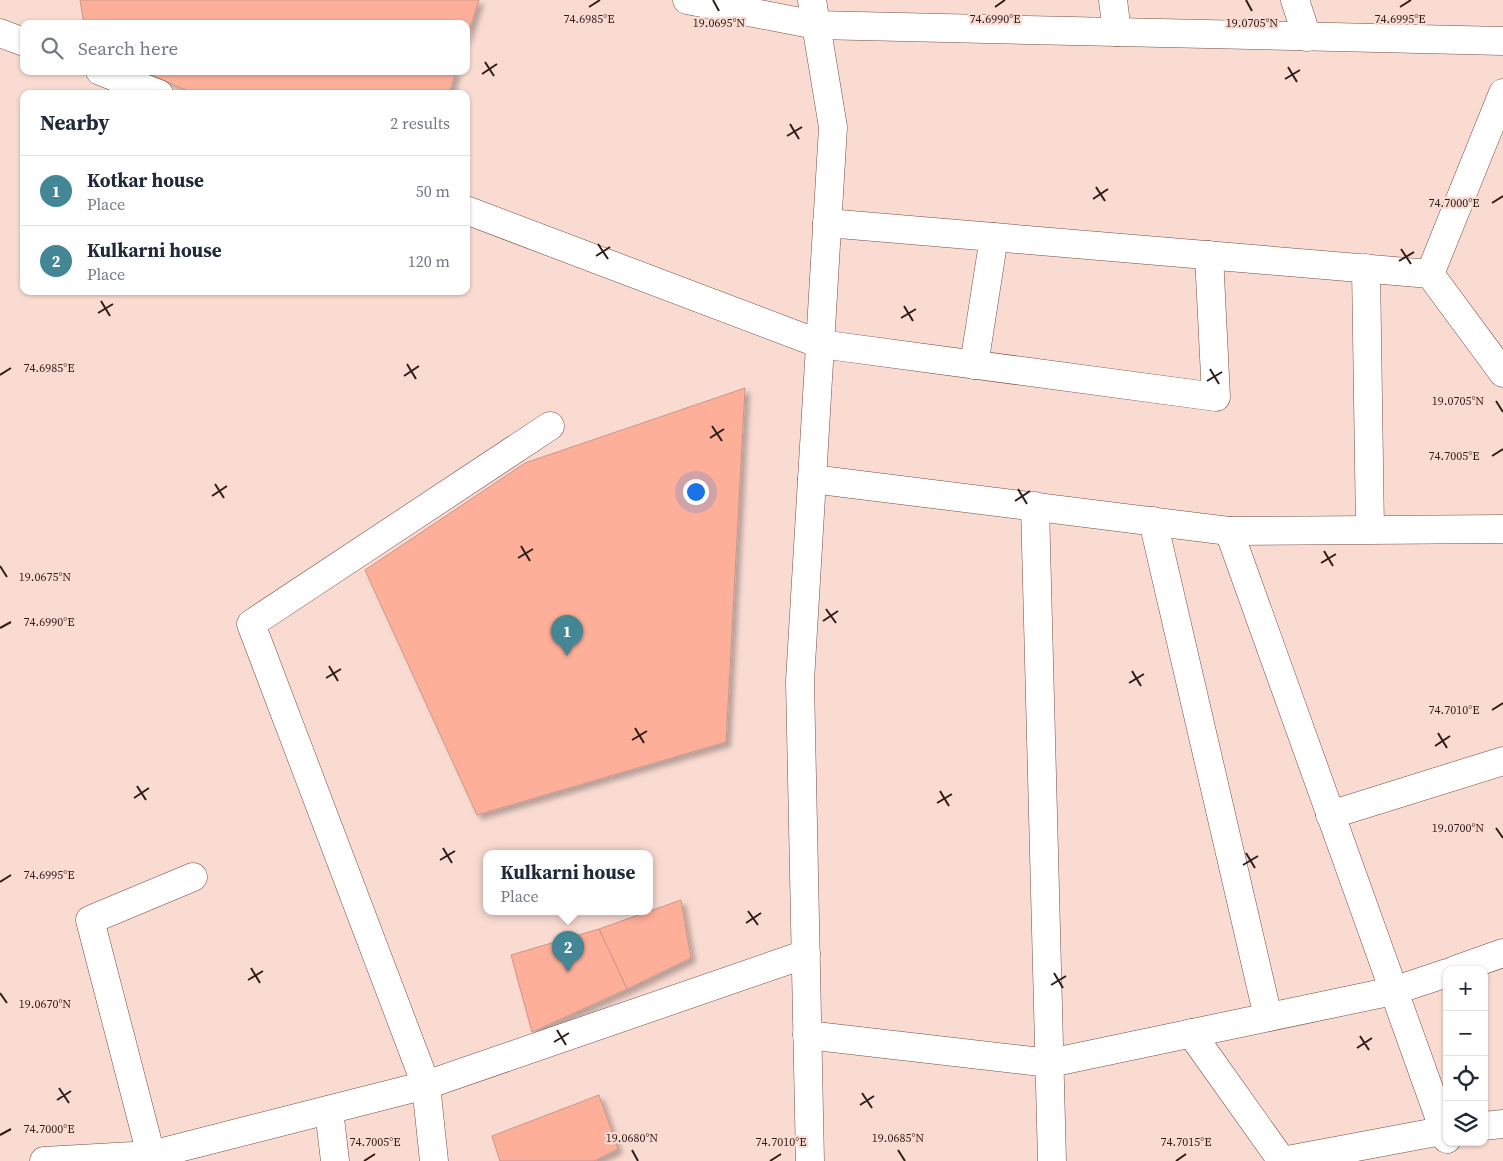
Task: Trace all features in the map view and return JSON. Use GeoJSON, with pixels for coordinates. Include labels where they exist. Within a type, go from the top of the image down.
{"type":"FeatureCollection","features":[{"type":"Feature","properties":{"kind":"street"},"geometry":{"type":"LineString","coordinates":[[687,0],[814,12],[1117,32],[1503,41]]}},
{"type":"Feature","properties":{"kind":"street"},"geometry":{"type":"LineString","coordinates":[[1112,0],[1117,32]]}},
{"type":"Feature","properties":{"kind":"street"},"geometry":{"type":"LineString","coordinates":[[1295,0],[1307,36]]}},
{"type":"Feature","properties":{"kind":"street"},"geometry":{"type":"LineString","coordinates":[[810,1161],[800,681],[833,127],[814,12]]}},
{"type":"Feature","properties":{"kind":"street"},"geometry":{"type":"LineString","coordinates":[[0,34],[20,41]]}},
{"type":"Feature","properties":{"kind":"street"},"geometry":{"type":"LineString","coordinates":[[110,75],[149,90]]}},
{"type":"Feature","properties":{"kind":"street"},"geometry":{"type":"LineString","coordinates":[[1430,274],[1503,93]]}},
{"type":"Feature","properties":{"kind":"street"},"geometry":{"type":"LineString","coordinates":[[470,212],[820,344],[1216,397],[1208,255]]}},
{"type":"Feature","properties":{"kind":"street"},"geometry":{"type":"LineString","coordinates":[[827,223],[1430,274],[1503,373]]}},
{"type":"Feature","properties":{"kind":"street"},"geometry":{"type":"LineString","coordinates":[[974,365],[994,237]]}},
{"type":"Feature","properties":{"kind":"street"},"geometry":{"type":"LineString","coordinates":[[1366,268],[1370,529]]}},
{"type":"Feature","properties":{"kind":"street"},"geometry":{"type":"LineString","coordinates":[[434,1161],[426,1085],[251,624],[550,426]]}},
{"type":"Feature","properties":{"kind":"street"},"geometry":{"type":"LineString","coordinates":[[812,479],[1229,531],[1503,528]]}},
{"type":"Feature","properties":{"kind":"street"},"geometry":{"type":"LineString","coordinates":[[1036,506],[1052,1161]]}},
{"type":"Feature","properties":{"kind":"street"},"geometry":{"type":"LineString","coordinates":[[1153,521],[1268,1017]]}},
{"type":"Feature","properties":{"kind":"street"},"geometry":{"type":"LineString","coordinates":[[1229,531],[1443,1128]]}},
{"type":"Feature","properties":{"kind":"street"},"geometry":{"type":"LineString","coordinates":[[1330,815],[1503,761]]}},
{"type":"Feature","properties":{"kind":"street"},"geometry":{"type":"LineString","coordinates":[[144,1158],[90,920],[194,877]]}},
{"type":"Feature","properties":{"kind":"street"},"geometry":{"type":"LineString","coordinates":[[1466,966],[1503,953]]}},
{"type":"Feature","properties":{"kind":"street"},"geometry":{"type":"LineString","coordinates":[[44,1161],[144,1158],[426,1085],[806,954]]}},
{"type":"Feature","properties":{"kind":"street"},"geometry":{"type":"LineString","coordinates":[[807,1035],[1050,1063],[1393,991],[1443,973]]}},
{"type":"Feature","properties":{"kind":"street"},"geometry":{"type":"LineString","coordinates":[[1192,1033],[1282,1161],[1443,1136]]}},
{"type":"Feature","properties":{"kind":"street"},"geometry":{"type":"LineString","coordinates":[[329,1110],[335,1161]]}},
{"type":"Feature","properties":{"kind":"street"},"geometry":{"type":"LineString","coordinates":[[1488,1126],[1503,1124]]}},
{"type":"Feature","properties":{"kind":"street"},"geometry":{"type":"LineString","coordinates":[[1449,1146],[1454,1161]]}},
{"type":"Feature","properties":{"kind":"building"},"geometry":{"type":"Polygon","coordinates":[[[80,0],[479,0],[470,28],[470,20],[83,20],[80,0]]]}},
{"type":"Feature","properties":{"kind":"building"},"geometry":{"type":"Polygon","coordinates":[[[151,75],[455,75],[450,90],[186,90],[151,75]]]}},
{"type":"Feature","properties":{"kind":"building"},"geometry":{"type":"Polygon","coordinates":[[[745,388],[726,742],[477,815],[365,570],[525,463],[745,388]]]}},
{"type":"Feature","properties":{"kind":"building"},"geometry":{"type":"Polygon","coordinates":[[[681,900],[691,958],[627,989],[599,929],[639,915],[653,915],[653,910],[681,900]]]}},
{"type":"Feature","properties":{"kind":"building"},"geometry":{"type":"Polygon","coordinates":[[[599,929],[627,989],[532,1032],[511,955],[599,929]]]}},
{"type":"Feature","properties":{"kind":"building"},"geometry":{"type":"Polygon","coordinates":[[[599,1095],[618,1149],[594,1161],[500,1161],[492,1136],[599,1095]]]}},
{"type":"Feature","properties":{"kind":"place","name":"Kotkar house"},"geometry":{"type":"Point","coordinates":[567,656]}},
{"type":"Feature","properties":{"kind":"place","name":"Kulkarni house"},"geometry":{"type":"Point","coordinates":[568,972]}}]}
